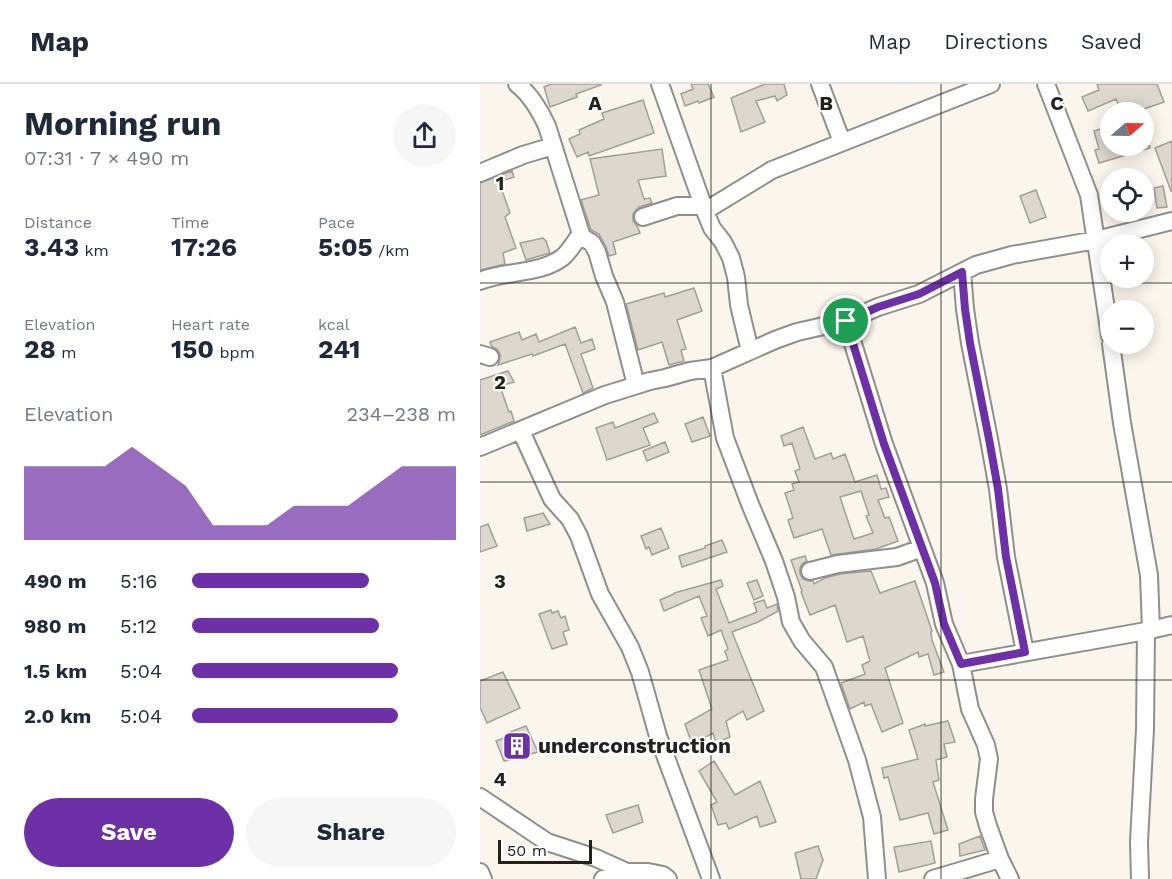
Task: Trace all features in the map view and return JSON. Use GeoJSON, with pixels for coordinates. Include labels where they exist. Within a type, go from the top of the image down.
{"type":"FeatureCollection","features":[{"type":"Feature","properties":{"kind":"street"},"geometry":{"type":"LineString","coordinates":[[517,84],[542,114],[581,234],[584,239],[592,243],[597,252],[615,302],[636,385]]}},
{"type":"Feature","properties":{"kind":"street"},"geometry":{"type":"LineString","coordinates":[[660,84],[704,209],[712,228],[723,242],[731,258],[750,351]]}},
{"type":"Feature","properties":{"kind":"street"},"geometry":{"type":"LineString","coordinates":[[820,84],[842,142]]}},
{"type":"Feature","properties":{"kind":"street"},"geometry":{"type":"LineString","coordinates":[[643,218],[677,206],[704,209],[772,170],[991,84]]}},
{"type":"Feature","properties":{"kind":"street"},"geometry":{"type":"LineString","coordinates":[[1046,84],[1089,195],[1105,300]]}},
{"type":"Feature","properties":{"kind":"street"},"geometry":{"type":"LineString","coordinates":[[480,172],[553,146]]}},
{"type":"Feature","properties":{"kind":"street"},"geometry":{"type":"LineString","coordinates":[[480,447],[605,395],[690,371],[712,368],[797,332],[846,321],[878,307],[919,294],[983,263],[1012,255],[1096,240],[1172,221]]}},
{"type":"Feature","properties":{"kind":"street"},"geometry":{"type":"LineString","coordinates":[[480,281],[553,263],[563,257],[581,234]]}},
{"type":"Feature","properties":{"kind":"street"},"geometry":{"type":"LineString","coordinates":[[962,272],[970,343],[998,489],[1006,557],[1025,652]]}},
{"type":"Feature","properties":{"kind":"street"},"geometry":{"type":"LineString","coordinates":[[846,321],[884,444],[935,583],[944,624],[961,664],[970,709],[986,745],[988,759],[984,812],[1000,859],[1010,879]]}},
{"type":"Feature","properties":{"kind":"street"},"geometry":{"type":"LineString","coordinates":[[1112,354],[1149,575],[1149,631],[1139,842],[1140,879]]}},
{"type":"Feature","properties":{"kind":"street"},"geometry":{"type":"LineString","coordinates":[[712,368],[725,438],[774,561],[786,597],[791,622],[802,641],[824,667],[857,760],[872,817],[877,879]]}},
{"type":"Feature","properties":{"kind":"street"},"geometry":{"type":"LineString","coordinates":[[521,431],[552,499],[570,519],[579,536],[600,594],[630,647],[640,672],[658,736],[711,879]]}},
{"type":"Feature","properties":{"kind":"street"},"geometry":{"type":"LineString","coordinates":[[810,571],[838,564],[897,557],[922,548]]}},
{"type":"Feature","properties":{"kind":"street"},"geometry":{"type":"LineString","coordinates":[[961,664],[1172,625]]}},
{"type":"Feature","properties":{"kind":"street"},"geometry":{"type":"LineString","coordinates":[[480,797],[546,842],[596,858],[627,872]]}},
{"type":"Feature","properties":{"kind":"street"},"geometry":{"type":"LineString","coordinates":[[933,879],[1000,859]]}},
{"type":"Feature","properties":{"kind":"street"},"geometry":{"type":"LineString","coordinates":[[480,872],[483,879]]}},
{"type":"Feature","properties":{"kind":"street"},"geometry":{"type":"LineString","coordinates":[[603,879],[627,872],[648,872],[663,875],[668,879]]}},
{"type":"Feature","properties":{"kind":"building"},"geometry":{"type":"Polygon","coordinates":[[[551,84],[601,85],[550,107],[544,87],[551,84]]]}},
{"type":"Feature","properties":{"kind":"building"},"geometry":{"type":"Polygon","coordinates":[[[691,84],[708,84],[714,97],[685,106],[681,94],[693,89],[691,84]]]}},
{"type":"Feature","properties":{"kind":"building"},"geometry":{"type":"Polygon","coordinates":[[[765,84],[784,84],[787,95],[777,101],[775,96],[756,101],[765,122],[741,132],[731,98],[765,84]]]}},
{"type":"Feature","properties":{"kind":"building"},"geometry":{"type":"Polygon","coordinates":[[[1097,84],[1157,84],[1164,102],[1154,105],[1154,102],[1117,102],[1116,99],[1100,102],[1100,106],[1088,111],[1082,97],[1099,90],[1097,84]]]}},
{"type":"Feature","properties":{"kind":"building"},"geometry":{"type":"Polygon","coordinates":[[[643,100],[654,133],[589,156],[588,152],[577,157],[569,139],[580,134],[579,130],[604,119],[602,113],[643,100]]]}},
{"type":"Feature","properties":{"kind":"building"},"geometry":{"type":"Polygon","coordinates":[[[1100,129],[1100,156],[1123,156],[1099,163],[1095,150],[1099,149],[1094,131],[1100,129]]]}},
{"type":"Feature","properties":{"kind":"building"},"geometry":{"type":"Polygon","coordinates":[[[1172,141],[1172,191],[1171,191],[1155,148],[1172,141]]]}},
{"type":"Feature","properties":{"kind":"building"},"geometry":{"type":"Polygon","coordinates":[[[662,149],[666,176],[638,180],[644,199],[650,198],[652,203],[639,207],[633,214],[633,221],[640,233],[613,242],[616,254],[609,256],[599,234],[591,230],[581,200],[599,195],[590,159],[662,149]]]}},
{"type":"Feature","properties":{"kind":"building"},"geometry":{"type":"Polygon","coordinates":[[[512,171],[514,177],[499,182],[510,213],[505,217],[516,248],[503,253],[505,264],[480,270],[480,183],[512,171]]]}},
{"type":"Feature","properties":{"kind":"building"},"geometry":{"type":"Polygon","coordinates":[[[1163,186],[1167,207],[1157,208],[1154,188],[1163,186]]]}},
{"type":"Feature","properties":{"kind":"building"},"geometry":{"type":"Polygon","coordinates":[[[1036,190],[1046,217],[1030,223],[1020,196],[1036,190]]]}},
{"type":"Feature","properties":{"kind":"building"},"geometry":{"type":"Polygon","coordinates":[[[543,238],[550,253],[526,260],[520,243],[543,238]]]}},
{"type":"Feature","properties":{"kind":"building"},"geometry":{"type":"Polygon","coordinates":[[[694,288],[702,311],[677,320],[686,349],[681,350],[684,361],[669,365],[662,342],[638,350],[626,304],[664,293],[665,297],[694,288]]]}},
{"type":"Feature","properties":{"kind":"building"},"geometry":{"type":"Polygon","coordinates":[[[575,327],[581,343],[592,339],[595,349],[581,354],[593,388],[583,393],[565,344],[533,356],[532,354],[498,365],[500,354],[490,342],[519,332],[522,340],[536,334],[539,342],[575,327]]]}},
{"type":"Feature","properties":{"kind":"building"},"geometry":{"type":"Polygon","coordinates":[[[508,371],[514,382],[500,386],[514,421],[480,435],[480,380],[508,371]]]}},
{"type":"Feature","properties":{"kind":"building"},"geometry":{"type":"Polygon","coordinates":[[[654,413],[658,422],[643,428],[650,445],[607,460],[596,428],[613,422],[615,428],[654,413]]]}},
{"type":"Feature","properties":{"kind":"building"},"geometry":{"type":"Polygon","coordinates":[[[703,417],[710,436],[692,442],[685,424],[703,417]]]}},
{"type":"Feature","properties":{"kind":"building"},"geometry":{"type":"Polygon","coordinates":[[[803,427],[815,459],[831,453],[833,459],[845,454],[855,482],[877,475],[881,489],[886,488],[889,497],[878,500],[885,518],[889,517],[898,541],[876,549],[831,555],[822,529],[794,538],[788,520],[793,518],[785,493],[794,490],[792,484],[799,482],[795,471],[800,469],[792,443],[784,446],[781,436],[803,427]],[[861,491],[840,497],[854,539],[873,533],[866,516],[869,515],[861,491]]]}},
{"type":"Feature","properties":{"kind":"building"},"geometry":{"type":"Polygon","coordinates":[[[665,442],[669,452],[647,461],[643,451],[665,442]]]}},
{"type":"Feature","properties":{"kind":"building"},"geometry":{"type":"Polygon","coordinates":[[[543,513],[550,524],[527,531],[524,518],[543,513]]]}},
{"type":"Feature","properties":{"kind":"building"},"geometry":{"type":"Polygon","coordinates":[[[488,524],[497,546],[480,552],[480,527],[488,524]]]}},
{"type":"Feature","properties":{"kind":"building"},"geometry":{"type":"Polygon","coordinates":[[[661,528],[669,548],[652,555],[649,547],[646,549],[641,536],[661,528]]]}},
{"type":"Feature","properties":{"kind":"building"},"geometry":{"type":"Polygon","coordinates":[[[722,540],[727,552],[682,567],[679,556],[722,540]]]}},
{"type":"Feature","properties":{"kind":"building"},"geometry":{"type":"Polygon","coordinates":[[[805,556],[807,561],[802,564],[800,574],[803,579],[813,581],[814,584],[840,574],[871,571],[880,593],[915,581],[944,672],[934,675],[928,654],[919,657],[918,652],[885,668],[903,723],[882,732],[871,704],[865,706],[864,702],[850,709],[841,683],[865,674],[862,665],[870,661],[863,636],[847,642],[835,605],[810,615],[791,560],[805,556]]]}},
{"type":"Feature","properties":{"kind":"building"},"geometry":{"type":"Polygon","coordinates":[[[721,580],[723,586],[716,589],[729,623],[757,612],[754,603],[764,600],[767,608],[777,604],[778,611],[732,632],[764,711],[747,720],[743,711],[726,721],[730,737],[716,743],[713,733],[692,744],[685,724],[712,709],[699,670],[728,660],[725,651],[728,649],[721,630],[708,636],[701,618],[707,616],[699,596],[664,611],[660,600],[674,593],[721,580]]]}},
{"type":"Feature","properties":{"kind":"building"},"geometry":{"type":"Polygon","coordinates":[[[757,580],[763,596],[754,600],[747,583],[757,580]]]}},
{"type":"Feature","properties":{"kind":"building"},"geometry":{"type":"Polygon","coordinates":[[[551,610],[552,613],[558,611],[561,618],[565,616],[569,630],[563,632],[567,644],[552,649],[539,614],[551,610]]]}},
{"type":"Feature","properties":{"kind":"building"},"geometry":{"type":"Polygon","coordinates":[[[503,672],[520,708],[487,723],[480,707],[480,681],[503,672]]]}},
{"type":"Feature","properties":{"kind":"building"},"geometry":{"type":"Polygon","coordinates":[[[948,721],[955,742],[944,744],[947,757],[936,760],[939,780],[933,782],[948,830],[934,834],[928,813],[900,820],[888,777],[884,778],[882,768],[918,759],[909,730],[925,724],[925,726],[948,721]]]}},
{"type":"Feature","properties":{"kind":"building","name":"underconstruction"},"geometry":{"type":"Polygon","coordinates":[[[526,726],[538,752],[504,761],[496,741],[526,726]]]}},
{"type":"Feature","properties":{"kind":"building"},"geometry":{"type":"Polygon","coordinates":[[[714,761],[735,795],[760,781],[776,822],[760,827],[757,816],[729,829],[726,823],[718,825],[711,805],[717,802],[699,771],[714,761]]]}},
{"type":"Feature","properties":{"kind":"building"},"geometry":{"type":"Polygon","coordinates":[[[638,805],[643,822],[613,833],[606,815],[638,805]]]}},
{"type":"Feature","properties":{"kind":"building"},"geometry":{"type":"Polygon","coordinates":[[[980,836],[985,850],[960,856],[959,844],[980,836]]]}},
{"type":"Feature","properties":{"kind":"building"},"geometry":{"type":"Polygon","coordinates":[[[931,841],[935,863],[899,872],[894,847],[931,841]]]}},
{"type":"Feature","properties":{"kind":"building"},"geometry":{"type":"Polygon","coordinates":[[[818,846],[823,860],[816,879],[801,879],[795,853],[818,846]]]}},
{"type":"Feature","properties":{"kind":"place","name":"underconstruction"},"geometry":{"type":"Point","coordinates":[517,746]}},
{"type":"Feature","properties":{"kind":"route"},"geometry":{"type":"LineString","coordinates":[[962,272],[970,343],[998,489],[1006,557],[1025,652],[961,664],[944,624],[935,583],[884,444],[846,321],[878,307],[919,294],[962,272]]}}]}
